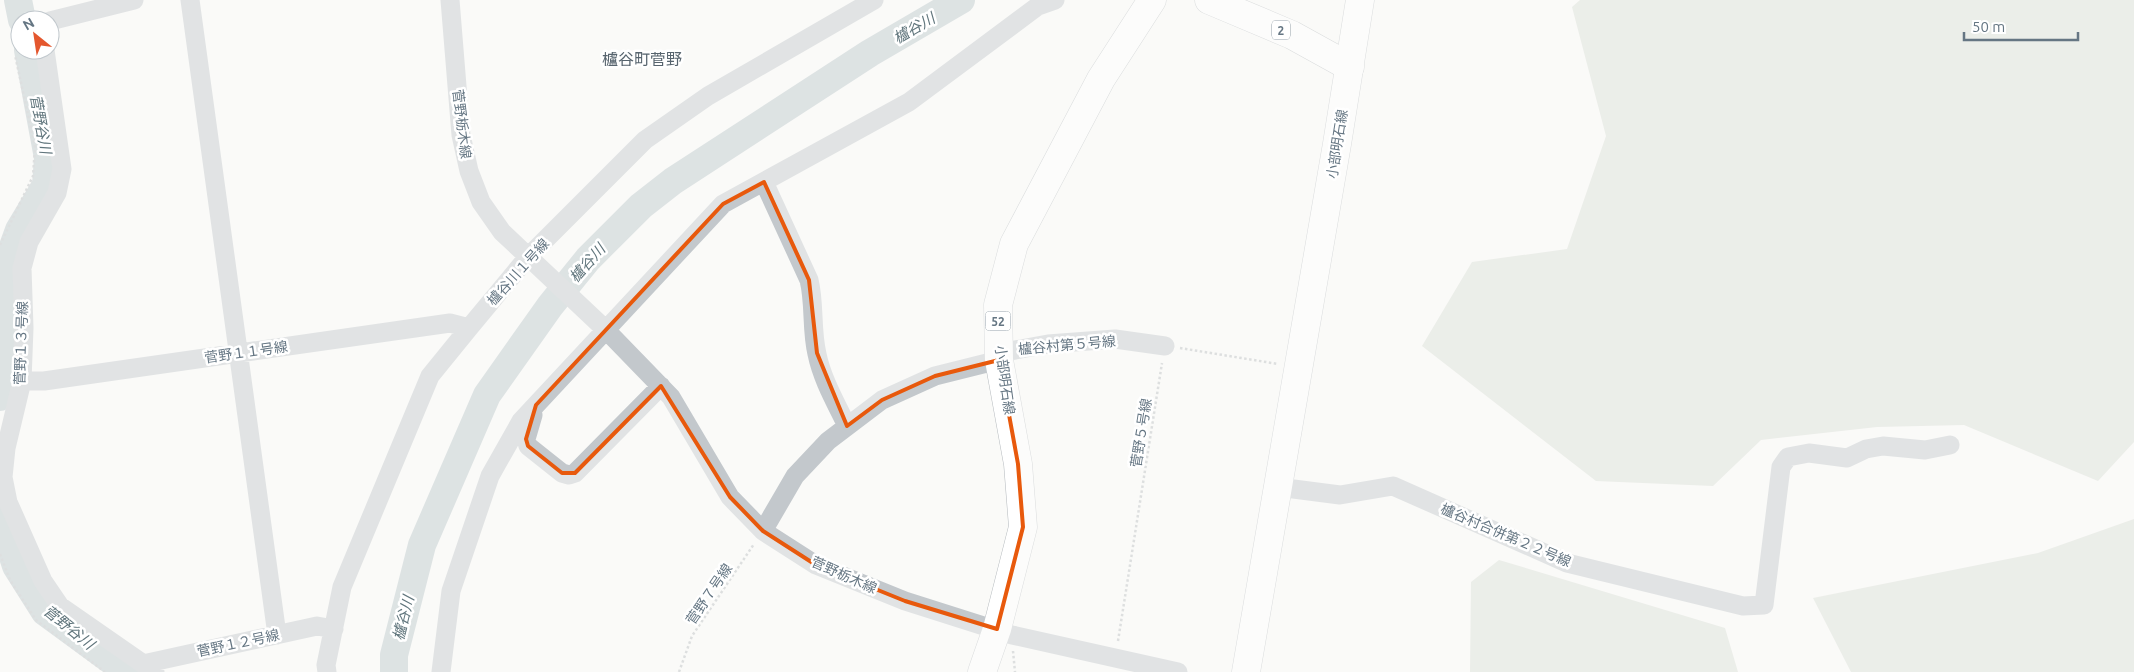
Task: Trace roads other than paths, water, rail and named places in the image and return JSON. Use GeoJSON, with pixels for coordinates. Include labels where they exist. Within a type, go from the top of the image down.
{"type":"FeatureCollection","features":[{"type":"Feature","properties":{"kind":"main road","name":"小部明石線"},"geometry":{"type":"LineString","coordinates":[[982,672],[997,629],[1023,526],[1018,464],[999,357],[998,305],[1014,244],[1101,79],[1152,0]]}},
{"type":"Feature","properties":{"kind":"main road","name":"2"},"geometry":{"type":"LineString","coordinates":[[1209,0],[1292,35],[1350,67]]}},
{"type":"Feature","properties":{"kind":"main road","name":"小部明石線"},"geometry":{"type":"LineString","coordinates":[[1246,672],[1360,0]]}},
{"type":"Feature","properties":{"kind":"street"},"geometry":{"type":"LineString","coordinates":[[60,18],[134,0]]}},
{"type":"Feature","properties":{"kind":"street"},"geometry":{"type":"LineString","coordinates":[[190,0],[277,635]]}},
{"type":"Feature","properties":{"kind":"street","name":"菅野栃木線"},"geometry":{"type":"LineString","coordinates":[[450,0],[461,135],[469,171],[481,202],[502,232],[527,258],[606,330],[671,397],[730,497],[763,531],[816,565],[905,601],[1012,635],[1178,672]]}},
{"type":"Feature","properties":{"kind":"street","name":"櫨谷川１号線"},"geometry":{"type":"LineString","coordinates":[[327,672],[326,665],[342,587],[430,376],[469,328],[527,258],[645,140],[708,96],[874,0]]}},
{"type":"Feature","properties":{"kind":"street"},"geometry":{"type":"LineString","coordinates":[[441,672],[451,592],[490,476],[520,421],[723,204],[909,102],[1038,6],[1055,0]]}},
{"type":"Feature","properties":{"kind":"street","name":"菅野１３号線"},"geometry":{"type":"LineString","coordinates":[[46,60],[62,169],[58,193],[29,242],[22,268],[24,328],[22,381],[3,448],[3,476],[8,502],[43,580],[60,606],[149,668]]}},
{"type":"Feature","properties":{"kind":"street"},"geometry":{"type":"LineString","coordinates":[[764,182],[809,280],[813,295],[817,353],[822,371],[847,426]]}},
{"type":"Feature","properties":{"kind":"street","name":"菅野１１号線"},"geometry":{"type":"LineString","coordinates":[[22,381],[44,380],[237,354],[450,323],[469,328]]}},
{"type":"Feature","properties":{"kind":"street","name":"櫨谷村第５号線"},"geometry":{"type":"LineString","coordinates":[[763,531],[796,476],[828,441],[882,400],[935,376],[1048,344],[1115,339],[1164,346]]}},
{"type":"Feature","properties":{"kind":"street"},"geometry":{"type":"LineString","coordinates":[[536,405],[526,439],[528,446],[562,473],[569,475],[575,472],[660,386]]}},
{"type":"Feature","properties":{"kind":"street","name":"櫨谷村合併第２２号線"},"geometry":{"type":"LineString","coordinates":[[1278,487],[1340,496],[1393,486],[1567,563],[1743,606],[1764,605],[1781,467],[1788,457],[1809,453],[1846,458],[1883,446],[1925,450],[1950,445]]}},
{"type":"Feature","properties":{"kind":"street","name":"菅野１２号線"},"geometry":{"type":"LineString","coordinates":[[149,668],[317,626],[334,629]]}},
{"type":"Feature","properties":{"kind":"waterway","name":"菅野谷川"},"geometry":{"type":"LineString","coordinates":[[18,0],[20,10]]}},
{"type":"Feature","properties":{"kind":"waterway","name":"櫨谷川"},"geometry":{"type":"LineString","coordinates":[[394,672],[394,655],[422,545],[487,395],[550,306],[588,259],[641,206],[673,181],[870,53],[961,0]]}},
{"type":"Feature","properties":{"kind":"waterway","name":"菅野谷川"},"geometry":{"type":"LineString","coordinates":[[0,397],[11,348],[7,263],[19,230],[46,185],[48,158],[30,60]]}},
{"type":"Feature","properties":{"kind":"waterway","name":"菅野谷川"},"geometry":{"type":"LineString","coordinates":[[0,517],[16,566],[45,612],[127,672]]}},
{"type":"Feature","properties":{"kind":"district","name":"櫨谷町菅野"},"geometry":{"type":"Point","coordinates":[642,59]}}]}
